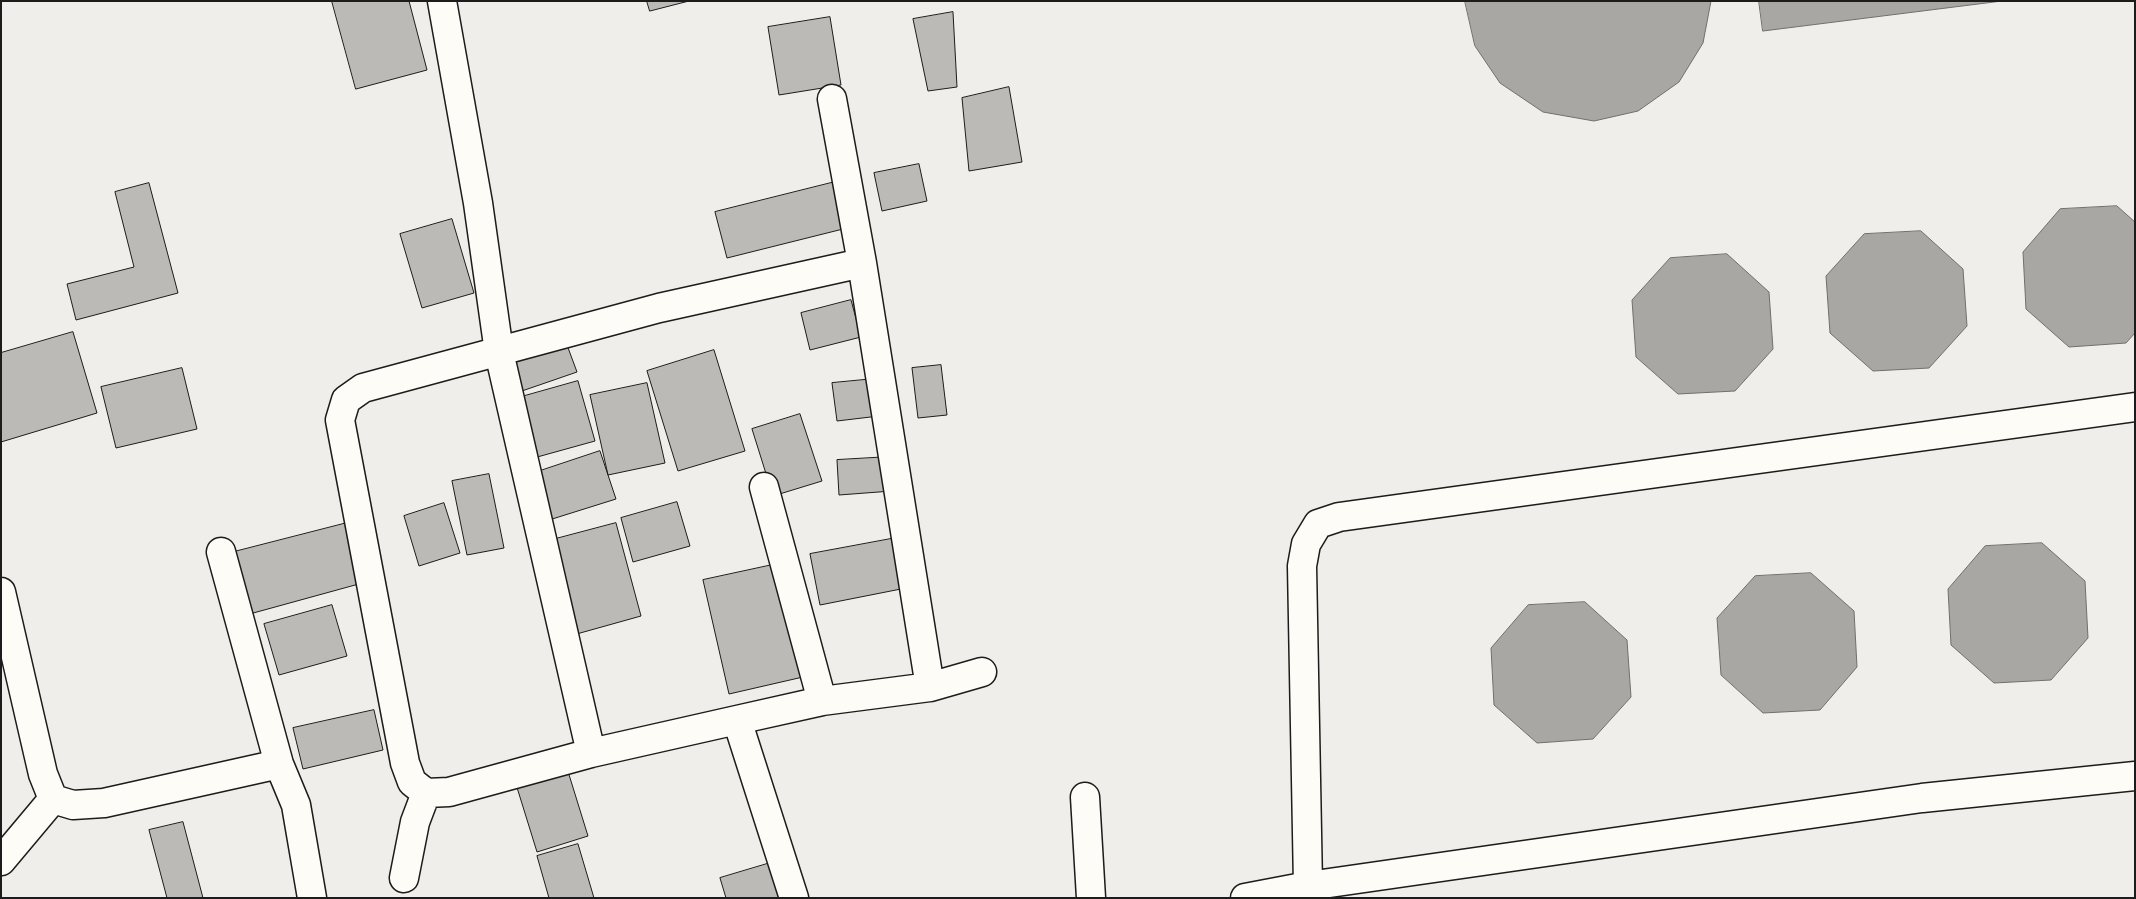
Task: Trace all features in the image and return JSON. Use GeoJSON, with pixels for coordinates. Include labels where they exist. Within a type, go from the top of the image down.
{"type":"FeatureCollection","features":[{"type":"Feature","properties":{"kind":"street"},"geometry":{"type":"LineString","coordinates":[[442,1],[478,203],[499,352],[592,753]]}},
{"type":"Feature","properties":{"kind":"street"},"geometry":{"type":"LineString","coordinates":[[832,99],[862,264],[930,687]]}},
{"type":"Feature","properties":{"kind":"street"},"geometry":{"type":"LineString","coordinates":[[862,264],[659,308],[363,388],[346,400],[340,420],[405,763],[412,782],[426,793],[449,792],[592,753],[737,720],[822,701],[930,687],[982,672]]}},
{"type":"Feature","properties":{"kind":"street"},"geometry":{"type":"LineString","coordinates":[[1308,886],[1302,566],[1306,544],[1318,524],[1338,517],[2135,407]]}},
{"type":"Feature","properties":{"kind":"street"},"geometry":{"type":"LineString","coordinates":[[764,486],[822,701]]}},
{"type":"Feature","properties":{"kind":"street"},"geometry":{"type":"LineString","coordinates":[[221,552],[279,764],[296,805],[312,898]]}},
{"type":"Feature","properties":{"kind":"street"},"geometry":{"type":"LineString","coordinates":[[1,592],[43,774],[53,799]]}},
{"type":"Feature","properties":{"kind":"street"},"geometry":{"type":"LineString","coordinates":[[737,720],[794,898]]}},
{"type":"Feature","properties":{"kind":"street"},"geometry":{"type":"LineString","coordinates":[[53,799],[73,805],[104,803],[279,764]]}},
{"type":"Feature","properties":{"kind":"street"},"geometry":{"type":"LineString","coordinates":[[1244,898],[1308,886],[1922,798],[2135,776]]}},
{"type":"Feature","properties":{"kind":"street"},"geometry":{"type":"LineString","coordinates":[[404,878],[415,822],[426,793]]}},
{"type":"Feature","properties":{"kind":"street"},"geometry":{"type":"LineString","coordinates":[[1084,797],[1091,898]]}},
{"type":"Feature","properties":{"kind":"street"},"geometry":{"type":"LineString","coordinates":[[1,861],[53,799]]}},
{"type":"Feature","properties":{"kind":"shaded area"},"geometry":{"type":"Polygon","coordinates":[[[1465,1],[1711,1],[1703,43],[1679,82],[1638,111],[1594,121],[1543,112],[1500,83],[1475,46],[1465,1]]]}},
{"type":"Feature","properties":{"kind":"shaded area"},"geometry":{"type":"Polygon","coordinates":[[[1759,1],[2002,1],[1763,31],[1759,1]]]}},
{"type":"Feature","properties":{"kind":"shaded area"},"geometry":{"type":"Polygon","coordinates":[[[2117,206],[2135,222],[2135,333],[2126,343],[2069,347],[2026,309],[2023,252],[2060,209],[2117,206]]]}},
{"type":"Feature","properties":{"kind":"shaded area"},"geometry":{"type":"Polygon","coordinates":[[[1921,231],[1963,269],[1967,326],[1929,368],[1873,371],[1830,333],[1826,276],[1864,234],[1921,231]]]}},
{"type":"Feature","properties":{"kind":"shaded area"},"geometry":{"type":"Polygon","coordinates":[[[1727,254],[1769,292],[1773,349],[1735,391],[1678,394],[1636,357],[1632,300],[1670,258],[1727,254]]]}},
{"type":"Feature","properties":{"kind":"shaded area"},"geometry":{"type":"Polygon","coordinates":[[[2042,543],[2085,581],[2088,638],[2051,680],[1994,683],[1951,645],[1948,589],[1985,546],[2042,543]]]}},
{"type":"Feature","properties":{"kind":"shaded area"},"geometry":{"type":"Polygon","coordinates":[[[1811,573],[1854,611],[1857,667],[1820,710],[1763,713],[1721,675],[1717,618],[1755,576],[1811,573]]]}},
{"type":"Feature","properties":{"kind":"shaded area"},"geometry":{"type":"Polygon","coordinates":[[[1585,602],[1627,640],[1631,697],[1593,739],[1537,743],[1494,705],[1491,648],[1528,605],[1585,602]]]}},
{"type":"Feature","properties":{"kind":"building"},"geometry":{"type":"Polygon","coordinates":[[[332,1],[409,1],[427,70],[356,89],[332,1]]]}},
{"type":"Feature","properties":{"kind":"building"},"geometry":{"type":"Polygon","coordinates":[[[647,1],[689,1],[650,11],[647,1]]]}},
{"type":"Feature","properties":{"kind":"building"},"geometry":{"type":"Polygon","coordinates":[[[953,12],[957,87],[928,91],[913,19],[953,12]]]}},
{"type":"Feature","properties":{"kind":"building"},"geometry":{"type":"Polygon","coordinates":[[[830,17],[841,85],[779,95],[768,27],[830,17]]]}},
{"type":"Feature","properties":{"kind":"building"},"geometry":{"type":"Polygon","coordinates":[[[1009,87],[1022,162],[969,171],[962,98],[1009,87]]]}},
{"type":"Feature","properties":{"kind":"building"},"geometry":{"type":"Polygon","coordinates":[[[919,164],[927,201],[882,211],[874,173],[919,164]]]}},
{"type":"Feature","properties":{"kind":"building"},"geometry":{"type":"Polygon","coordinates":[[[839,181],[851,227],[727,258],[715,212],[839,181]]]}},
{"type":"Feature","properties":{"kind":"building"},"geometry":{"type":"Polygon","coordinates":[[[149,183],[178,293],[76,320],[67,284],[134,267],[115,192],[149,183]]]}},
{"type":"Feature","properties":{"kind":"building"},"geometry":{"type":"Polygon","coordinates":[[[452,219],[474,293],[422,308],[400,234],[452,219]]]}},
{"type":"Feature","properties":{"kind":"building"},"geometry":{"type":"Polygon","coordinates":[[[851,300],[861,337],[810,350],[801,313],[851,300]]]}},
{"type":"Feature","properties":{"kind":"building"},"geometry":{"type":"Polygon","coordinates":[[[73,332],[97,413],[1,442],[1,353],[73,332]]]}},
{"type":"Feature","properties":{"kind":"building"},"geometry":{"type":"Polygon","coordinates":[[[567,345],[577,372],[519,392],[509,365],[567,345]]]}},
{"type":"Feature","properties":{"kind":"building"},"geometry":{"type":"Polygon","coordinates":[[[714,350],[745,451],[678,471],[647,371],[714,350]]]}},
{"type":"Feature","properties":{"kind":"building"},"geometry":{"type":"Polygon","coordinates":[[[941,365],[947,415],[918,418],[912,368],[941,365]]]}},
{"type":"Feature","properties":{"kind":"building"},"geometry":{"type":"Polygon","coordinates":[[[182,368],[197,429],[116,448],[101,387],[182,368]]]}},
{"type":"Feature","properties":{"kind":"building"},"geometry":{"type":"Polygon","coordinates":[[[874,379],[879,416],[837,421],[832,383],[874,379]]]}},
{"type":"Feature","properties":{"kind":"building"},"geometry":{"type":"Polygon","coordinates":[[[578,381],[595,441],[530,459],[514,399],[578,381]]]}},
{"type":"Feature","properties":{"kind":"building"},"geometry":{"type":"Polygon","coordinates":[[[647,383],[665,463],[608,475],[590,395],[647,383]]]}},
{"type":"Feature","properties":{"kind":"building"},"geometry":{"type":"Polygon","coordinates":[[[800,414],[822,481],[773,496],[752,429],[800,414]]]}},
{"type":"Feature","properties":{"kind":"building"},"geometry":{"type":"Polygon","coordinates":[[[600,451],[616,499],[549,520],[534,473],[600,451]]]}},
{"type":"Feature","properties":{"kind":"building"},"geometry":{"type":"Polygon","coordinates":[[[889,457],[892,491],[839,495],[837,460],[889,457]]]}},
{"type":"Feature","properties":{"kind":"building"},"geometry":{"type":"Polygon","coordinates":[[[489,474],[504,548],[467,555],[452,481],[489,474]]]}},
{"type":"Feature","properties":{"kind":"building"},"geometry":{"type":"Polygon","coordinates":[[[677,502],[690,546],[633,562],[621,518],[677,502]]]}},
{"type":"Feature","properties":{"kind":"building"},"geometry":{"type":"Polygon","coordinates":[[[444,503],[460,553],[419,566],[404,516],[444,503]]]}},
{"type":"Feature","properties":{"kind":"building"},"geometry":{"type":"Polygon","coordinates":[[[351,522],[366,582],[246,615],[230,553],[351,522]]]}},
{"type":"Feature","properties":{"kind":"building"},"geometry":{"type":"Polygon","coordinates":[[[616,523],[641,616],[573,635],[548,541],[616,523]]]}},
{"type":"Feature","properties":{"kind":"building"},"geometry":{"type":"Polygon","coordinates":[[[896,538],[906,588],[820,605],[810,554],[896,538]]]}},
{"type":"Feature","properties":{"kind":"building"},"geometry":{"type":"Polygon","coordinates":[[[777,564],[803,677],[729,694],[703,580],[777,564]]]}},
{"type":"Feature","properties":{"kind":"building"},"geometry":{"type":"Polygon","coordinates":[[[332,605],[347,656],[279,675],[264,624],[332,605]]]}},
{"type":"Feature","properties":{"kind":"building"},"geometry":{"type":"Polygon","coordinates":[[[374,710],[383,750],[303,769],[293,728],[374,710]]]}},
{"type":"Feature","properties":{"kind":"building"},"geometry":{"type":"Polygon","coordinates":[[[566,765],[588,836],[537,852],[515,781],[566,765]]]}},
{"type":"Feature","properties":{"kind":"building"},"geometry":{"type":"Polygon","coordinates":[[[183,822],[203,898],[167,898],[149,830],[183,822]]]}},
{"type":"Feature","properties":{"kind":"building"},"geometry":{"type":"Polygon","coordinates":[[[578,844],[594,898],[549,898],[537,856],[578,844]]]}},
{"type":"Feature","properties":{"kind":"building"},"geometry":{"type":"Polygon","coordinates":[[[777,861],[788,898],[726,898],[720,878],[777,861]]]}}]}
